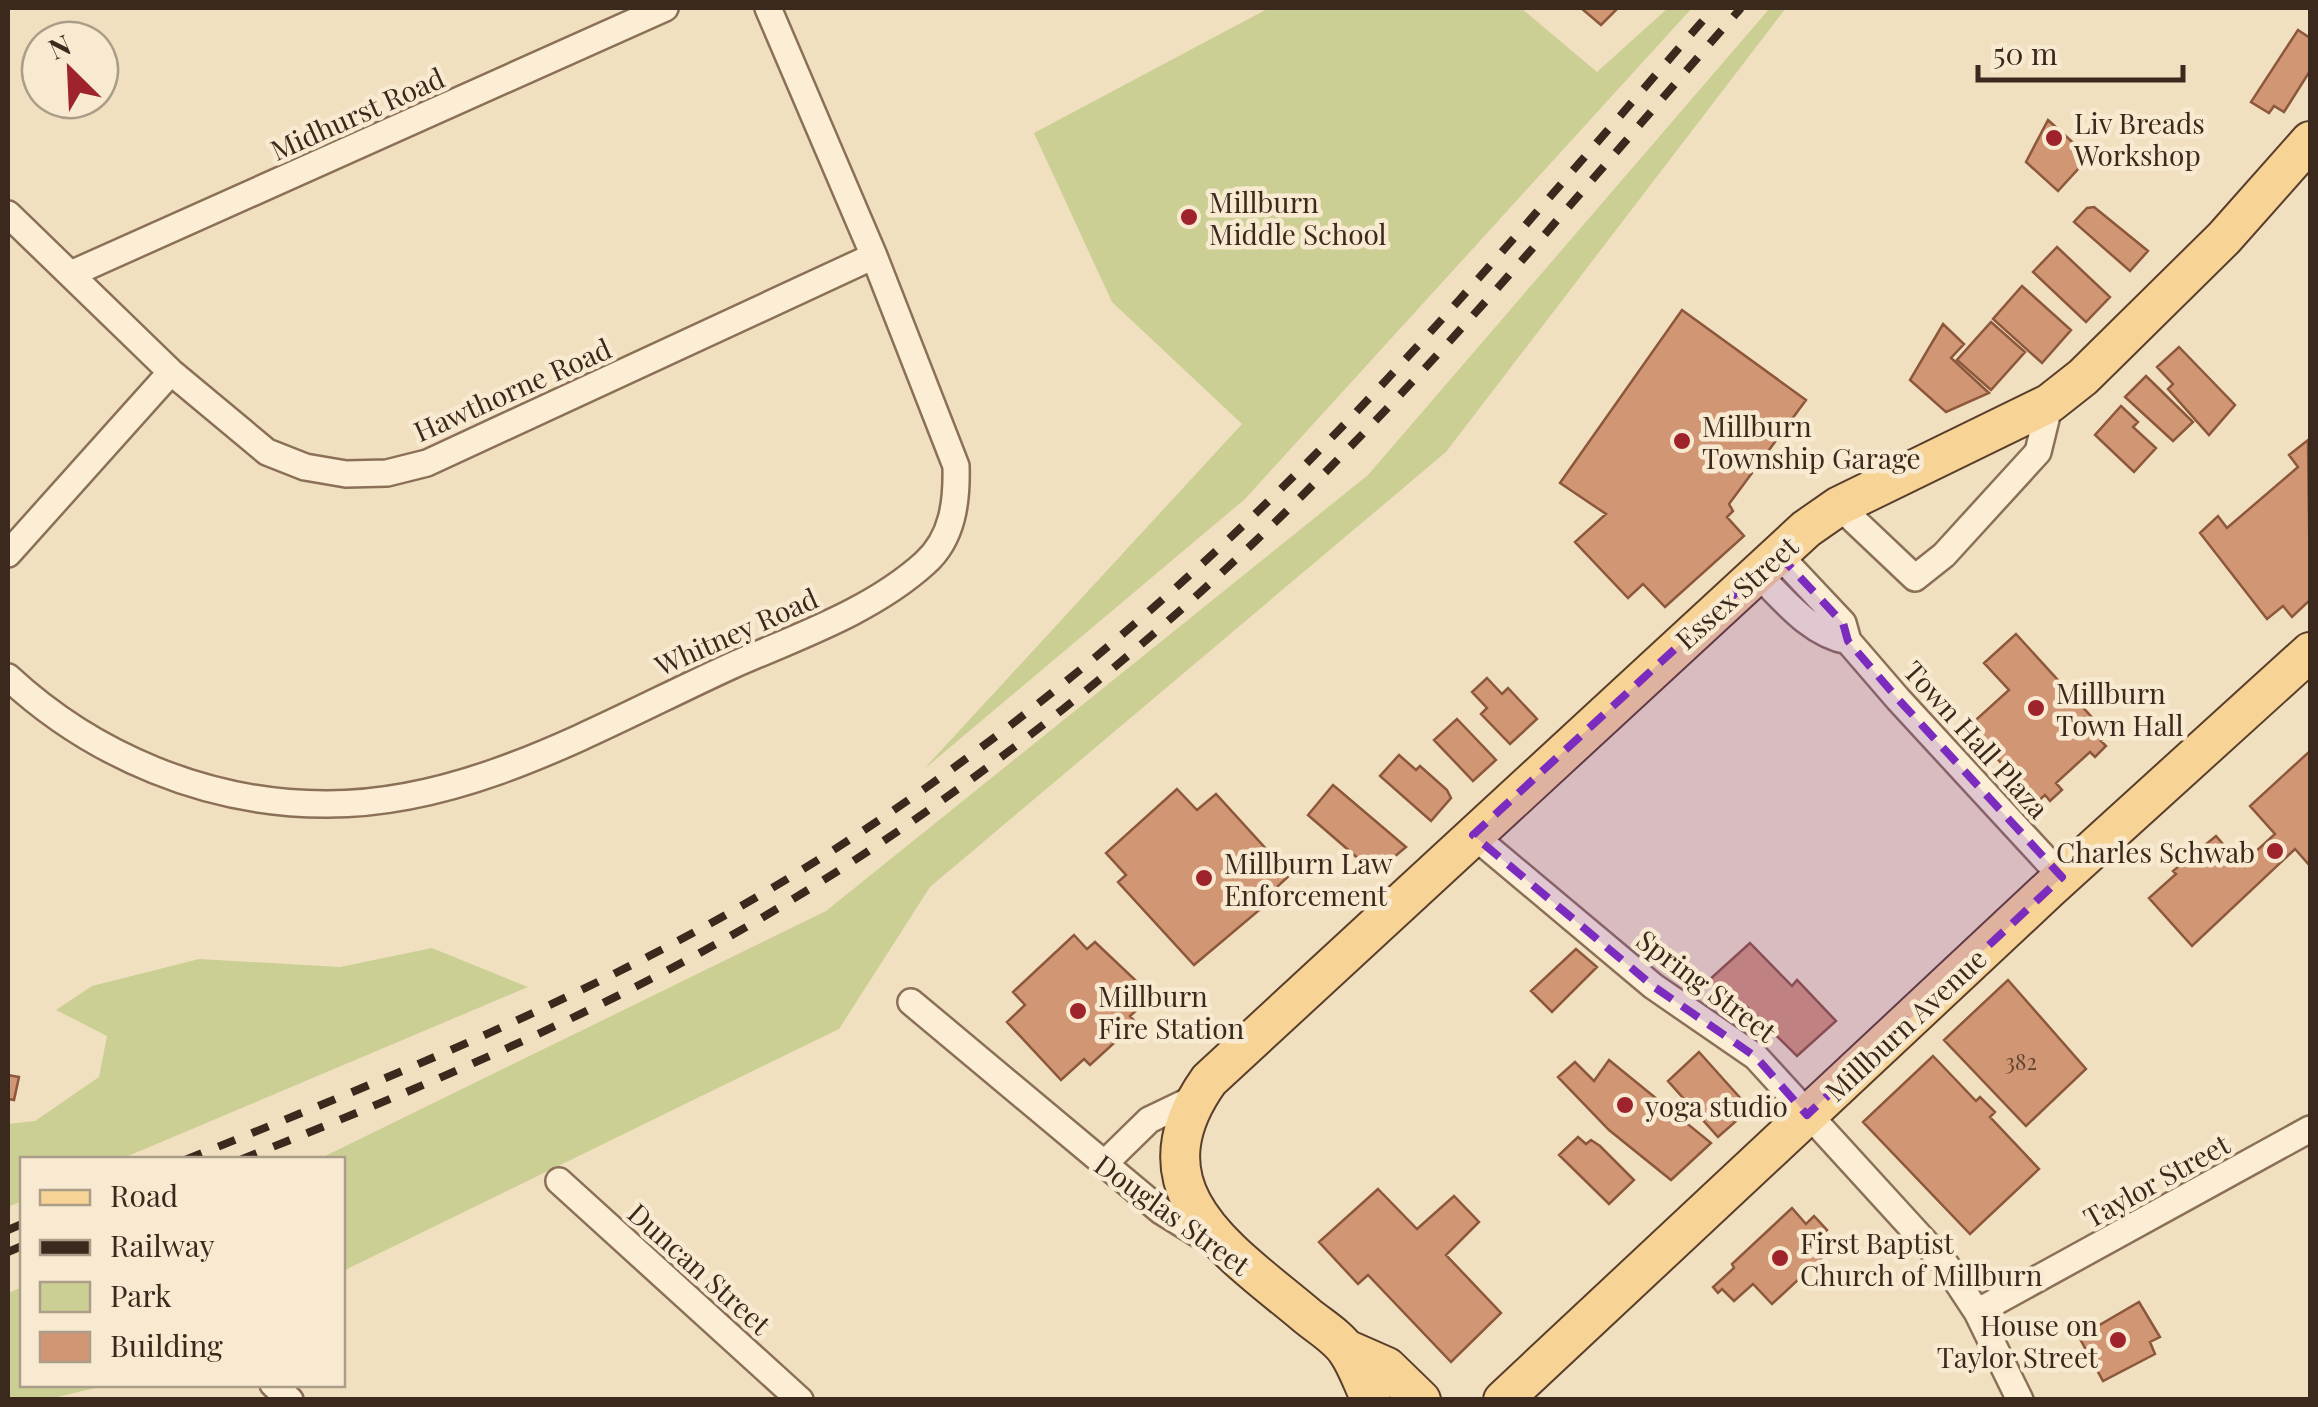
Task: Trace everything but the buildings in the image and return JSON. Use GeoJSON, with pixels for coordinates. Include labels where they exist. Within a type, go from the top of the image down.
{"type":"FeatureCollection","features":[{"type":"Feature","properties":{"kind":"main road","name":"Essex Street"},"geometry":{"type":"LineString","coordinates":[[1228,1252],[1200,1222],[1185,1185],[1180,1152],[1196,1097],[1238,1052],[1767,563],[1839,506],[2050,403],[2224,238],[2310,141]]}},
{"type":"Feature","properties":{"kind":"main road","name":"Millburn Avenue"},"geometry":{"type":"LineString","coordinates":[[1503,1400],[2062,877],[2310,652]]}},
{"type":"Feature","properties":{"kind":"main road","name":"Douglas Street"},"geometry":{"type":"LineString","coordinates":[[1228,1252],[1346,1349],[1371,1400]]}},
{"type":"Feature","properties":{"kind":"main road"},"geometry":{"type":"LineString","coordinates":[[1346,1349],[1387,1367],[1421,1400]]}},
{"type":"Feature","properties":{"kind":"street","name":"Midhurst Road"},"geometry":{"type":"LineString","coordinates":[[73,273],[665,8]]}},
{"type":"Feature","properties":{"kind":"street","name":"Whitney Road"},"geometry":{"type":"LineString","coordinates":[[8,677],[91,740],[180,780],[275,801],[373,802],[422,795],[515,765],[867,604],[927,562],[948,532],[957,500],[951,452],[874,256],[768,8]]}},
{"type":"Feature","properties":{"kind":"street","name":"Hawthorne Road"},"geometry":{"type":"LineString","coordinates":[[8,214],[73,273],[170,372],[267,452],[325,472],[387,473],[427,463],[874,256]]}},
{"type":"Feature","properties":{"kind":"street"},"geometry":{"type":"LineString","coordinates":[[8,554],[170,372]]}},
{"type":"Feature","properties":{"kind":"street"},"geometry":{"type":"LineString","coordinates":[[1839,506],[1915,578],[1944,555],[2038,452],[2050,403]]}},
{"type":"Feature","properties":{"kind":"street","name":"Town Hall Plaza"},"geometry":{"type":"LineString","coordinates":[[1767,563],[1843,623],[1848,641],[2062,877]]}},
{"type":"Feature","properties":{"kind":"street","name":"Spring Street"},"geometry":{"type":"LineString","coordinates":[[1473,835],[1653,986],[1756,1057],[1946,1265],[1977,1312],[2020,1400]]}},
{"type":"Feature","properties":{"kind":"street","name":"Douglas Street"},"geometry":{"type":"LineString","coordinates":[[911,1002],[1161,1212],[1228,1252]]}},
{"type":"Feature","properties":{"kind":"street","name":"Essex Street"},"geometry":{"type":"LineString","coordinates":[[1104,1164],[1149,1120],[1196,1097]]}},
{"type":"Feature","properties":{"kind":"street","name":"Taylor Street"},"geometry":{"type":"LineString","coordinates":[[1977,1312],[2310,1129]]}},
{"type":"Feature","properties":{"kind":"street","name":"Duncan Street"},"geometry":{"type":"LineString","coordinates":[[559,1180],[800,1400]]}},
{"type":"Feature","properties":{"kind":"highlighted area"},"geometry":{"type":"Polygon","coordinates":[[[1778,554],[1843,623],[1848,641],[1898,699],[2062,877],[1807,1115],[1756,1057],[1653,986],[1473,835],[1778,554]]]}},
{"type":"Feature","properties":{"kind":"green space"},"geometry":{"type":"Polygon","coordinates":[[[1269,8],[1521,8],[1597,72],[1668,8],[1692,8],[1245,499],[923,770],[1242,424],[1112,302],[1034,133],[1269,8]]]}},
{"type":"Feature","properties":{"kind":"green space"},"geometry":{"type":"Polygon","coordinates":[[[1770,8],[1786,8],[1446,452],[930,887],[839,1029],[345,1270],[345,1157],[323,1157],[826,911],[1368,475],[1770,8]]]}},
{"type":"Feature","properties":{"kind":"green space"},"geometry":{"type":"Polygon","coordinates":[[[432,948],[528,987],[126,1157],[20,1157],[20,1202],[8,1207],[8,1124],[35,1121],[99,1077],[107,1036],[56,1010],[92,986],[199,959],[340,967],[432,948]]]}},
{"type":"Feature","properties":{"kind":"green space"},"geometry":{"type":"Polygon","coordinates":[[[20,1288],[20,1387],[100,1387],[49,1399],[8,1399],[8,1293],[20,1288]]]}},
{"type":"Feature","properties":{"kind":"railway"},"geometry":{"type":"LineString","coordinates":[[192,1157],[465,1044],[602,980],[736,909],[817,860],[976,751],[1129,629],[1201,565],[1338,431],[1435,327],[1714,8]]}},
{"type":"Feature","properties":{"kind":"railway"},"geometry":{"type":"LineString","coordinates":[[247,1157],[498,1052],[687,960],[830,876],[910,823],[1066,707],[1212,581],[1350,447],[1500,285],[1741,8]]}},
{"type":"Feature","properties":{"kind":"railway"},"geometry":{"type":"LineString","coordinates":[[8,1230],[20,1225]]}},
{"type":"Feature","properties":{"kind":"railway"},"geometry":{"type":"LineString","coordinates":[[8,1252],[20,1247]]}},
{"type":"Feature","properties":{"kind":"place","name":"Liv Breads Workshop"},"geometry":{"type":"Point","coordinates":[2054,138]}},
{"type":"Feature","properties":{"kind":"place","name":"Millburn Middle School"},"geometry":{"type":"Point","coordinates":[1189,217]}},
{"type":"Feature","properties":{"kind":"place","name":"Millburn Township Garage"},"geometry":{"type":"Point","coordinates":[1682,441]}},
{"type":"Feature","properties":{"kind":"place","name":"Millburn Town Hall"},"geometry":{"type":"Point","coordinates":[2036,708]}},
{"type":"Feature","properties":{"kind":"place","name":"Charles Schwab"},"geometry":{"type":"Point","coordinates":[2275,851]}},
{"type":"Feature","properties":{"kind":"place","name":"Millburn Law Enforcement"},"geometry":{"type":"Point","coordinates":[1204,878]}},
{"type":"Feature","properties":{"kind":"place","name":"Millburn Fire Station"},"geometry":{"type":"Point","coordinates":[1078,1011]}},
{"type":"Feature","properties":{"kind":"place","name":"yoga studio"},"geometry":{"type":"Point","coordinates":[1625,1105]}},
{"type":"Feature","properties":{"kind":"place","name":"First Baptist Church of Millburn"},"geometry":{"type":"Point","coordinates":[1780,1258]}},
{"type":"Feature","properties":{"kind":"place","name":"House on Taylor Street"},"geometry":{"type":"Point","coordinates":[2118,1340]}}]}
